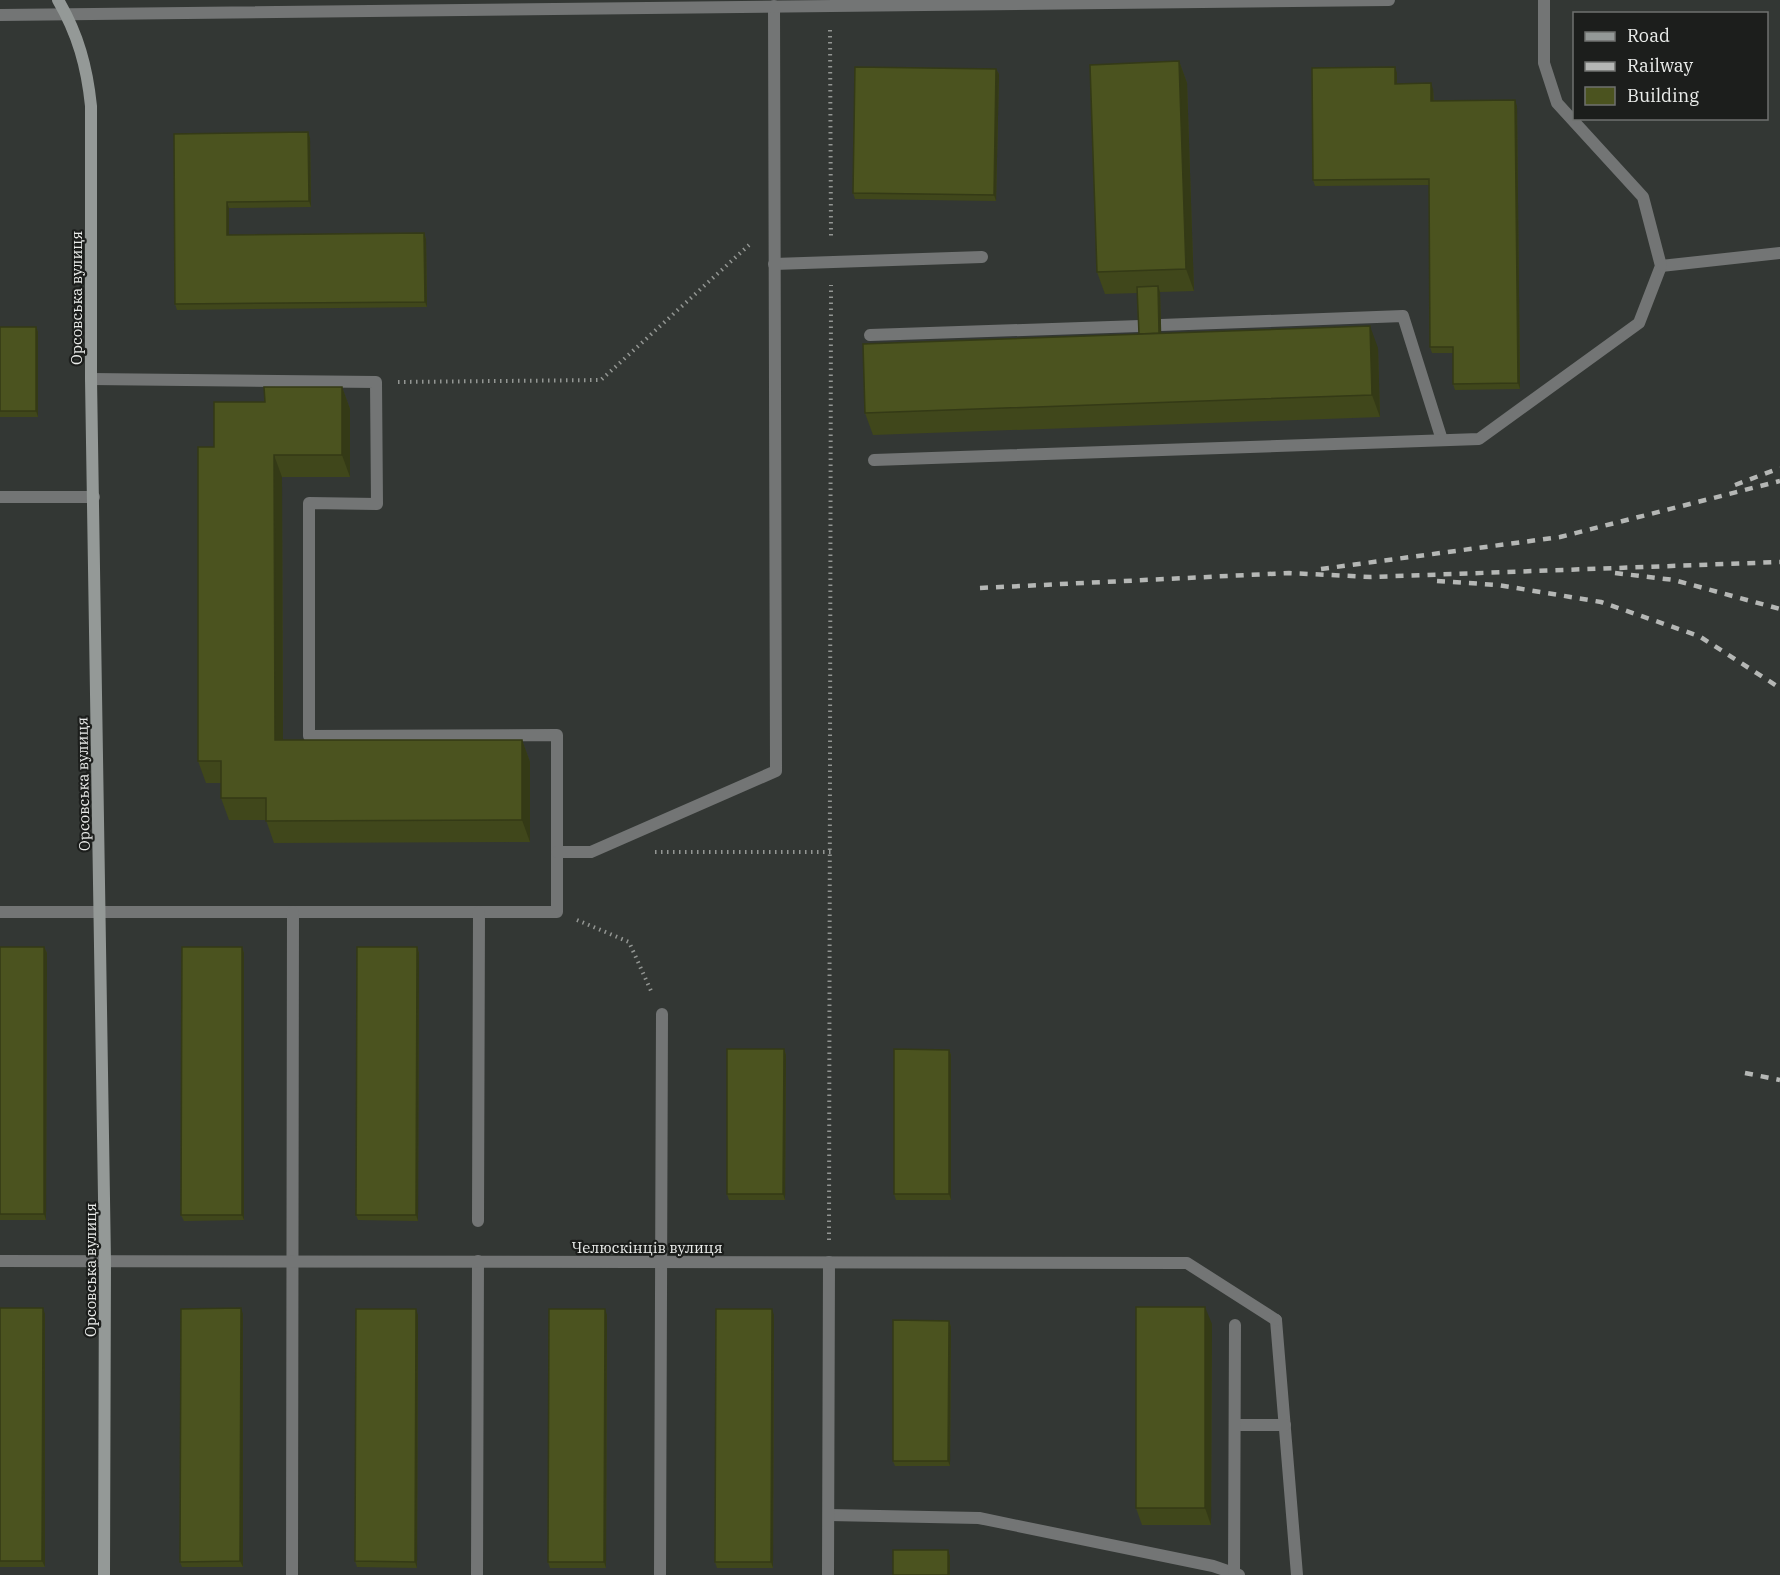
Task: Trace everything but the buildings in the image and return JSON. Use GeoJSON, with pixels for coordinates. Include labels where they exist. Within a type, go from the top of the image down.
{"type":"FeatureCollection","features":[{"type":"Feature","properties":{"kind":"street","name":"Орсовська вулиця"},"geometry":{"type":"LineString","coordinates":[[58,0],[79,39],[87,72],[91,106],[91,379],[105,1261],[104,1575]]}},
{"type":"Feature","properties":{"kind":"street"},"geometry":{"type":"LineString","coordinates":[[0,15],[1389,0]]}},
{"type":"Feature","properties":{"kind":"street"},"geometry":{"type":"LineString","coordinates":[[874,460],[1479,439],[1639,323],[1661,266],[1643,197],[1557,104],[1544,63],[1544,0]]}},
{"type":"Feature","properties":{"kind":"street"},"geometry":{"type":"LineString","coordinates":[[557,852],[591,852],[776,771],[774,6]]}},
{"type":"Feature","properties":{"kind":"street"},"geometry":{"type":"LineString","coordinates":[[1661,266],[1780,253]]}},
{"type":"Feature","properties":{"kind":"street"},"geometry":{"type":"LineString","coordinates":[[774,264],[982,257]]}},
{"type":"Feature","properties":{"kind":"street"},"geometry":{"type":"LineString","coordinates":[[1161,325],[1403,316],[1442,440]]}},
{"type":"Feature","properties":{"kind":"street"},"geometry":{"type":"LineString","coordinates":[[870,335],[1140,326]]}},
{"type":"Feature","properties":{"kind":"street"},"geometry":{"type":"LineString","coordinates":[[0,912],[557,912],[557,735],[309,736],[309,503],[377,504],[376,382],[91,379]]}},
{"type":"Feature","properties":{"kind":"street"},"geometry":{"type":"LineString","coordinates":[[0,497],[94,497]]}},
{"type":"Feature","properties":{"kind":"street"},"geometry":{"type":"LineString","coordinates":[[292,1575],[293,912]]}},
{"type":"Feature","properties":{"kind":"street"},"geometry":{"type":"LineString","coordinates":[[478,1221],[479,912]]}},
{"type":"Feature","properties":{"kind":"street"},"geometry":{"type":"LineString","coordinates":[[660,1575],[662,1014]]}},
{"type":"Feature","properties":{"kind":"street","name":"Челюскінців вулиця"},"geometry":{"type":"LineString","coordinates":[[0,1260],[1187,1263],[1276,1320],[1285,1425]]}},
{"type":"Feature","properties":{"kind":"street"},"geometry":{"type":"LineString","coordinates":[[477,1575],[478,1261]]}},
{"type":"Feature","properties":{"kind":"street"},"geometry":{"type":"LineString","coordinates":[[828,1575],[829,1262]]}},
{"type":"Feature","properties":{"kind":"street"},"geometry":{"type":"LineString","coordinates":[[829,1515],[979,1518],[1213,1566],[1236,1574],[1235,1324]]}},
{"type":"Feature","properties":{"kind":"street"},"geometry":{"type":"LineString","coordinates":[[1235,1425],[1285,1425],[1297,1575]]}},
{"type":"Feature","properties":{"kind":"path"},"geometry":{"type":"LineString","coordinates":[[829,1262],[830,6]]}},
{"type":"Feature","properties":{"kind":"path"},"geometry":{"type":"LineString","coordinates":[[376,382],[601,380],[774,223]]}},
{"type":"Feature","properties":{"kind":"path"},"geometry":{"type":"LineString","coordinates":[[651,852],[831,852]]}},
{"type":"Feature","properties":{"kind":"path"},"geometry":{"type":"LineString","coordinates":[[557,912],[630,942],[662,1014]]}},
{"type":"Feature","properties":{"kind":"railway"},"geometry":{"type":"LineString","coordinates":[[1735,485],[1780,468]]}},
{"type":"Feature","properties":{"kind":"railway"},"geometry":{"type":"LineString","coordinates":[[1321,569],[1560,537],[1780,481]]}},
{"type":"Feature","properties":{"kind":"railway"},"geometry":{"type":"LineString","coordinates":[[980,588],[1289,573],[1371,577],[1780,562]]}},
{"type":"Feature","properties":{"kind":"railway"},"geometry":{"type":"LineString","coordinates":[[1615,573],[1674,580],[1780,609]]}},
{"type":"Feature","properties":{"kind":"railway"},"geometry":{"type":"LineString","coordinates":[[1437,581],[1498,585],[1601,602],[1699,636],[1780,688]]}},
{"type":"Feature","properties":{"kind":"railway"},"geometry":{"type":"LineString","coordinates":[[1745,1073],[1780,1080]]}}]}
